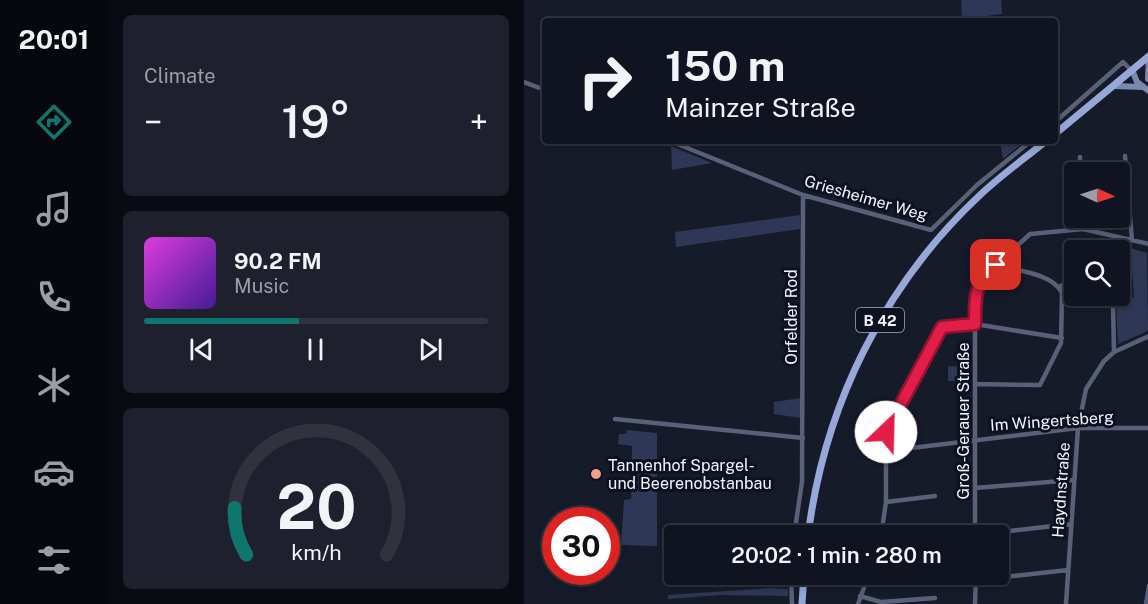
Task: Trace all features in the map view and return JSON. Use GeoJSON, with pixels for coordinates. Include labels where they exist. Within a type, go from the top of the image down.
{"type":"FeatureCollection","features":[{"type":"Feature","properties":{"kind":"main road"},"geometry":{"type":"LineString","coordinates":[[1058,132],[1133,72],[1148,57]]}},
{"type":"Feature","properties":{"kind":"main road"},"geometry":{"type":"LineString","coordinates":[[1133,72],[1148,79],[1148,57]]}},
{"type":"Feature","properties":{"kind":"main road"},"geometry":{"type":"LineString","coordinates":[[1133,72],[1145,89]]}},
{"type":"Feature","properties":{"kind":"main road"},"geometry":{"type":"LineString","coordinates":[[1115,86],[1145,89]]}},
{"type":"Feature","properties":{"kind":"main road","name":"B 42"},"geometry":{"type":"LineString","coordinates":[[810,525],[821,461],[835,416],[853,371],[880,319],[914,269],[958,216],[995,181],[1042,144]]}},
{"type":"Feature","properties":{"kind":"main road"},"geometry":{"type":"LineString","coordinates":[[802,604],[803,585]]}},
{"type":"Feature","properties":{"kind":"street"},"geometry":{"type":"LineString","coordinates":[[1058,119],[1123,62],[1133,72]]}},
{"type":"Feature","properties":{"kind":"street"},"geometry":{"type":"LineString","coordinates":[[524,82],[542,89]]}},
{"type":"Feature","properties":{"kind":"street","name":"Griesheimer Weg"},"geometry":{"type":"LineString","coordinates":[[677,144],[803,195],[931,230],[977,184],[1027,144]]}},
{"type":"Feature","properties":{"kind":"street"},"geometry":{"type":"LineString","coordinates":[[1125,156],[1132,240]]}},
{"type":"Feature","properties":{"kind":"street"},"geometry":{"type":"LineString","coordinates":[[1080,157],[1080,162]]}},
{"type":"Feature","properties":{"kind":"street","name":"Orfelder Rod"},"geometry":{"type":"LineString","coordinates":[[796,525],[802,482],[803,438],[803,195]]}},
{"type":"Feature","properties":{"kind":"street","name":"Groß-Gerauer Straße"},"geometry":{"type":"LineString","coordinates":[[975,525],[975,324],[976,290],[980,280],[1030,234],[1083,229],[1148,244]]}},
{"type":"Feature","properties":{"kind":"street"},"geometry":{"type":"LineString","coordinates":[[975,384],[1040,385],[1062,338],[1062,293],[1059,287],[1051,281],[996,265]]}},
{"type":"Feature","properties":{"kind":"street"},"geometry":{"type":"LineString","coordinates":[[1059,287],[1064,285]]}},
{"type":"Feature","properties":{"kind":"street"},"geometry":{"type":"LineString","coordinates":[[1113,306],[1114,352]]}},
{"type":"Feature","properties":{"kind":"street"},"geometry":{"type":"LineString","coordinates":[[883,525],[886,502],[886,432],[891,418],[942,327],[975,324],[1062,338]]}},
{"type":"Feature","properties":{"kind":"street","name":"Haydnstraße"},"geometry":{"type":"LineString","coordinates":[[1066,604],[1073,480],[1078,428],[1086,388],[1104,361],[1114,352],[1148,336]]}},
{"type":"Feature","properties":{"kind":"street"},"geometry":{"type":"LineString","coordinates":[[615,419],[803,438]]}},
{"type":"Feature","properties":{"kind":"street","name":"Im Wingertsberg"},"geometry":{"type":"LineString","coordinates":[[886,451],[1078,428],[1148,428]]}},
{"type":"Feature","properties":{"kind":"street"},"geometry":{"type":"LineString","coordinates":[[975,488],[1073,480]]}},
{"type":"Feature","properties":{"kind":"street"},"geometry":{"type":"LineString","coordinates":[[886,502],[935,496]]}},
{"type":"Feature","properties":{"kind":"street"},"geometry":{"type":"LineString","coordinates":[[1009,531],[1071,524]]}},
{"type":"Feature","properties":{"kind":"street"},"geometry":{"type":"LineString","coordinates":[[1009,574],[1068,570]]}},
{"type":"Feature","properties":{"kind":"street"},"geometry":{"type":"LineString","coordinates":[[791,585],[792,604]]}},
{"type":"Feature","properties":{"kind":"street"},"geometry":{"type":"LineString","coordinates":[[858,604],[865,585]]}},
{"type":"Feature","properties":{"kind":"street"},"geometry":{"type":"LineString","coordinates":[[975,604],[976,585]]}},
{"type":"Feature","properties":{"kind":"street"},"geometry":{"type":"LineString","coordinates":[[1146,604],[1148,586]]}},
{"type":"Feature","properties":{"kind":"street"},"geometry":{"type":"LineString","coordinates":[[860,596],[881,602],[935,598]]}},
{"type":"Feature","properties":{"kind":"shaded area"},"geometry":{"type":"Polygon","coordinates":[[[961,0],[1001,0],[1002,14],[962,18],[961,0]]]}},
{"type":"Feature","properties":{"kind":"shaded area"},"geometry":{"type":"Polygon","coordinates":[[[1000,144],[1021,144],[1003,159],[1000,144]]]}},
{"type":"Feature","properties":{"kind":"shaded area"},"geometry":{"type":"Polygon","coordinates":[[[671,146],[712,163],[672,170],[671,146]]]}},
{"type":"Feature","properties":{"kind":"shaded area"},"geometry":{"type":"Polygon","coordinates":[[[800,215],[800,229],[676,247],[675,232],[800,215]]]}},
{"type":"Feature","properties":{"kind":"shaded area"},"geometry":{"type":"Polygon","coordinates":[[[1130,248],[1147,253],[1148,331],[1118,344],[1116,306],[1130,306],[1130,298],[1134,297],[1130,248]]]}},
{"type":"Feature","properties":{"kind":"shaded area"},"geometry":{"type":"Polygon","coordinates":[[[948,366],[970,367],[970,381],[948,381],[948,366]]]}},
{"type":"Feature","properties":{"kind":"shaded area"},"geometry":{"type":"Polygon","coordinates":[[[801,398],[801,418],[774,414],[774,402],[801,398]]]}},
{"type":"Feature","properties":{"kind":"shaded area"},"geometry":{"type":"Polygon","coordinates":[[[627,430],[657,433],[657,546],[621,545],[624,500],[631,499],[632,446],[618,444],[619,434],[626,434],[627,430]]]}},
{"type":"Feature","properties":{"kind":"shaded area"},"geometry":{"type":"Polygon","coordinates":[[[771,588],[788,589],[788,596],[720,595],[668,599],[668,595],[771,588]]]}},
{"type":"Feature","properties":{"kind":"place","name":"Tannenhof Spargel- und Beerenobstanbau"},"geometry":{"type":"Point","coordinates":[596,474]}},
{"type":"Feature","properties":{"kind":"route"},"geometry":{"type":"LineString","coordinates":[[886,432],[891,418],[942,327],[948,324],[975,324],[976,290],[980,280],[996,265]]}}]}
